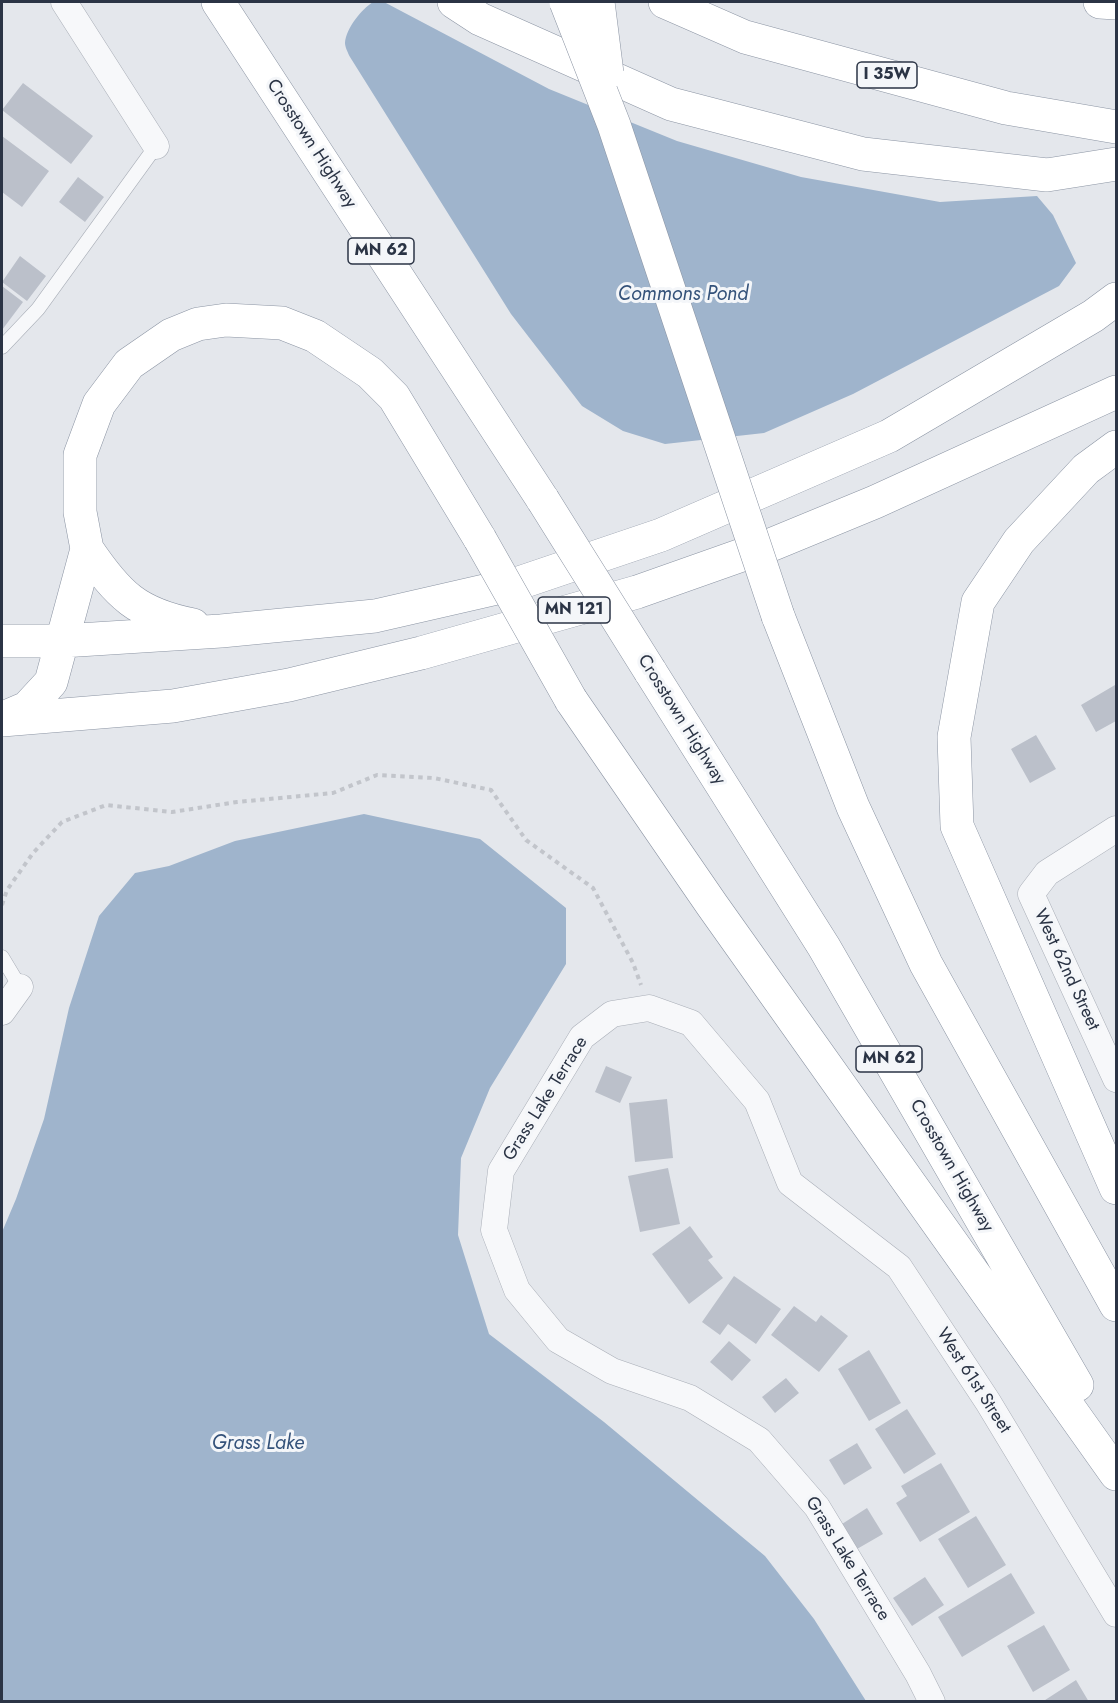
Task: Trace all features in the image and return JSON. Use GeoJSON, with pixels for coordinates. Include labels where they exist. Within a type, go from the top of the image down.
{"type":"FeatureCollection","features":[{"type":"Feature","properties":{"kind":"highway","name":"Crosstown Highway"},"geometry":{"type":"LineString","coordinates":[[218,2],[543,500],[825,947],[1116,1455]]}},
{"type":"Feature","properties":{"kind":"highway"},"geometry":{"type":"LineString","coordinates":[[454,2],[480,19],[671,104],[863,154],[1047,175],[1116,164]]}},
{"type":"Feature","properties":{"kind":"highway"},"geometry":{"type":"LineString","coordinates":[[566,2],[614,125],[778,616],[853,807],[926,964],[1116,1305]]}},
{"type":"Feature","properties":{"kind":"highway"},"geometry":{"type":"LineString","coordinates":[[597,2],[614,125]]}},
{"type":"Feature","properties":{"kind":"highway","name":"I 35W"},"geometry":{"type":"LineString","coordinates":[[665,2],[745,37],[1006,108],[1116,126]]}},
{"type":"Feature","properties":{"kind":"highway"},"geometry":{"type":"LineString","coordinates":[[1100,2],[1116,3]]}},
{"type":"Feature","properties":{"kind":"highway","name":"MN 121"},"geometry":{"type":"LineString","coordinates":[[2,641],[62,641],[221,631],[375,616],[519,583],[661,535],[890,436],[1105,308]]}},
{"type":"Feature","properties":{"kind":"highway"},"geometry":{"type":"LineString","coordinates":[[221,631],[168,620],[139,607],[109,582],[87,549],[80,512],[80,454],[99,404],[129,364],[149,349],[171,335],[198,324],[226,320],[282,323],[315,336],[370,373],[394,397],[480,539],[571,700],[712,905],[1116,1474]]}},
{"type":"Feature","properties":{"kind":"highway","name":"MN 121"},"geometry":{"type":"LineString","coordinates":[[2,719],[173,706],[289,685],[421,653],[637,592],[773,544],[875,502],[1116,392]]}},
{"type":"Feature","properties":{"kind":"highway"},"geometry":{"type":"LineString","coordinates":[[1116,447],[1086,469],[1019,541],[978,602],[954,737],[957,826],[1116,1188]]}},
{"type":"Feature","properties":{"kind":"highway"},"geometry":{"type":"LineString","coordinates":[[2,719],[27,708],[51,682],[87,549]]}},
{"type":"Feature","properties":{"kind":"street"},"geometry":{"type":"LineString","coordinates":[[64,2],[156,146]]}},
{"type":"Feature","properties":{"kind":"street","name":"West 62nd Street"},"geometry":{"type":"LineString","coordinates":[[1116,829],[1047,873],[1031,894],[1116,1078]]}},
{"type":"Feature","properties":{"kind":"street"},"geometry":{"type":"LineString","coordinates":[[2,1012],[20,987]]}},
{"type":"Feature","properties":{"kind":"street","name":"Grass Lake Terrace"},"geometry":{"type":"LineString","coordinates":[[790,1183],[757,1101],[691,1023],[649,1008],[612,1014],[582,1037],[501,1170],[494,1230],[517,1290],[558,1340],[612,1371],[690,1398],[759,1440],[817,1507],[932,1701]]}},
{"type":"Feature","properties":{"kind":"street","name":"West 61st Street"},"geometry":{"type":"LineString","coordinates":[[790,1183],[899,1267],[988,1401],[1116,1614]]}},
{"type":"Feature","properties":{"kind":"lane"},"geometry":{"type":"LineString","coordinates":[[2,347],[38,309],[156,146]]}},
{"type":"Feature","properties":{"kind":"lane"},"geometry":{"type":"LineString","coordinates":[[2,957],[20,987]]}},
{"type":"Feature","properties":{"kind":"path"},"geometry":{"type":"LineString","coordinates":[[2,905],[7,890],[33,853],[62,822],[105,805],[172,812],[237,802],[333,793],[377,775],[434,778],[490,790],[526,840],[594,888],[633,963],[649,1008]]}},
{"type":"Feature","properties":{"kind":"water","name":"Commons Pond"},"geometry":{"type":"Polygon","coordinates":[[[373,2],[384,2],[549,89],[677,141],[801,177],[940,202],[1037,196],[1053,215],[1076,263],[1059,286],[853,394],[764,433],[665,444],[623,431],[582,406],[511,314],[350,57],[345,43],[348,31],[364,9],[373,2]]]}},
{"type":"Feature","properties":{"kind":"water","name":"Grass Lake"},"geometry":{"type":"Polygon","coordinates":[[[364,814],[480,839],[566,908],[566,964],[490,1088],[461,1158],[458,1235],[489,1334],[604,1422],[765,1556],[814,1619],[866,1701],[2,1701],[2,1232],[44,1119],[69,1008],[99,916],[135,873],[169,866],[235,841],[364,814]]]}},
{"type":"Feature","properties":{"kind":"building"},"geometry":{"type":"Polygon","coordinates":[[[23,83],[93,136],[71,164],[2,110],[23,83]]]}},
{"type":"Feature","properties":{"kind":"building"},"geometry":{"type":"Polygon","coordinates":[[[2,136],[49,171],[22,207],[2,192],[2,136]]]}},
{"type":"Feature","properties":{"kind":"building"},"geometry":{"type":"Polygon","coordinates":[[[78,177],[104,197],[85,222],[59,202],[78,177]]]}},
{"type":"Feature","properties":{"kind":"building"},"geometry":{"type":"Polygon","coordinates":[[[20,256],[46,276],[27,301],[2,282],[20,256]]]}},
{"type":"Feature","properties":{"kind":"building"},"geometry":{"type":"Polygon","coordinates":[[[2,286],[23,302],[2,330],[2,286]]]}},
{"type":"Feature","properties":{"kind":"building"},"geometry":{"type":"Polygon","coordinates":[[[1115,685],[1116,721],[1096,732],[1081,705],[1115,685]]]}},
{"type":"Feature","properties":{"kind":"building"},"geometry":{"type":"Polygon","coordinates":[[[1036,735],[1056,769],[1030,783],[1011,749],[1036,735]]]}},
{"type":"Feature","properties":{"kind":"building"},"geometry":{"type":"Polygon","coordinates":[[[606,1066],[632,1077],[620,1103],[595,1092],[606,1066]]]}},
{"type":"Feature","properties":{"kind":"building"},"geometry":{"type":"Polygon","coordinates":[[[667,1099],[673,1158],[635,1162],[629,1103],[667,1099]]]}},
{"type":"Feature","properties":{"kind":"building"},"geometry":{"type":"Polygon","coordinates":[[[668,1168],[680,1224],[640,1232],[628,1176],[668,1168]]]}},
{"type":"Feature","properties":{"kind":"building"},"geometry":{"type":"Polygon","coordinates":[[[690,1226],[713,1257],[708,1260],[723,1278],[689,1304],[652,1254],[690,1226]]]}},
{"type":"Feature","properties":{"kind":"building"},"geometry":{"type":"Polygon","coordinates":[[[734,1276],[781,1309],[756,1344],[728,1324],[720,1335],[702,1322],[734,1276]]]}},
{"type":"Feature","properties":{"kind":"building"},"geometry":{"type":"Polygon","coordinates":[[[794,1306],[816,1322],[821,1315],[848,1336],[819,1372],[771,1335],[794,1306]]]}},
{"type":"Feature","properties":{"kind":"building"},"geometry":{"type":"Polygon","coordinates":[[[729,1341],[751,1360],[732,1381],[710,1362],[729,1341]]]}},
{"type":"Feature","properties":{"kind":"building"},"geometry":{"type":"Polygon","coordinates":[[[869,1350],[901,1403],[869,1421],[838,1369],[869,1350]]]}},
{"type":"Feature","properties":{"kind":"building"},"geometry":{"type":"Polygon","coordinates":[[[786,1378],[799,1393],[775,1413],[762,1397],[786,1378]]]}},
{"type":"Feature","properties":{"kind":"building"},"geometry":{"type":"Polygon","coordinates":[[[907,1409],[936,1454],[904,1474],[875,1429],[907,1409]]]}},
{"type":"Feature","properties":{"kind":"building"},"geometry":{"type":"Polygon","coordinates":[[[857,1443],[872,1468],[844,1485],[829,1460],[857,1443]]]}},
{"type":"Feature","properties":{"kind":"building"},"geometry":{"type":"Polygon","coordinates":[[[941,1463],[970,1512],[920,1542],[896,1503],[907,1496],[901,1486],[941,1463]]]}},
{"type":"Feature","properties":{"kind":"building"},"geometry":{"type":"Polygon","coordinates":[[[867,1508],[883,1534],[857,1549],[842,1524],[867,1508]]]}},
{"type":"Feature","properties":{"kind":"building"},"geometry":{"type":"Polygon","coordinates":[[[976,1516],[1006,1565],[968,1588],[938,1539],[976,1516]]]}},
{"type":"Feature","properties":{"kind":"building"},"geometry":{"type":"Polygon","coordinates":[[[1011,1573],[1035,1613],[962,1657],[938,1617],[1011,1573]]]}},
{"type":"Feature","properties":{"kind":"building"},"geometry":{"type":"Polygon","coordinates":[[[925,1577],[944,1605],[912,1626],[893,1598],[925,1577]]]}},
{"type":"Feature","properties":{"kind":"building"},"geometry":{"type":"Polygon","coordinates":[[[1044,1625],[1070,1670],[1033,1692],[1007,1646],[1044,1625]]]}},
{"type":"Feature","properties":{"kind":"building"},"geometry":{"type":"Polygon","coordinates":[[[1076,1680],[1089,1702],[1042,1702],[1076,1680]]]}}]}
